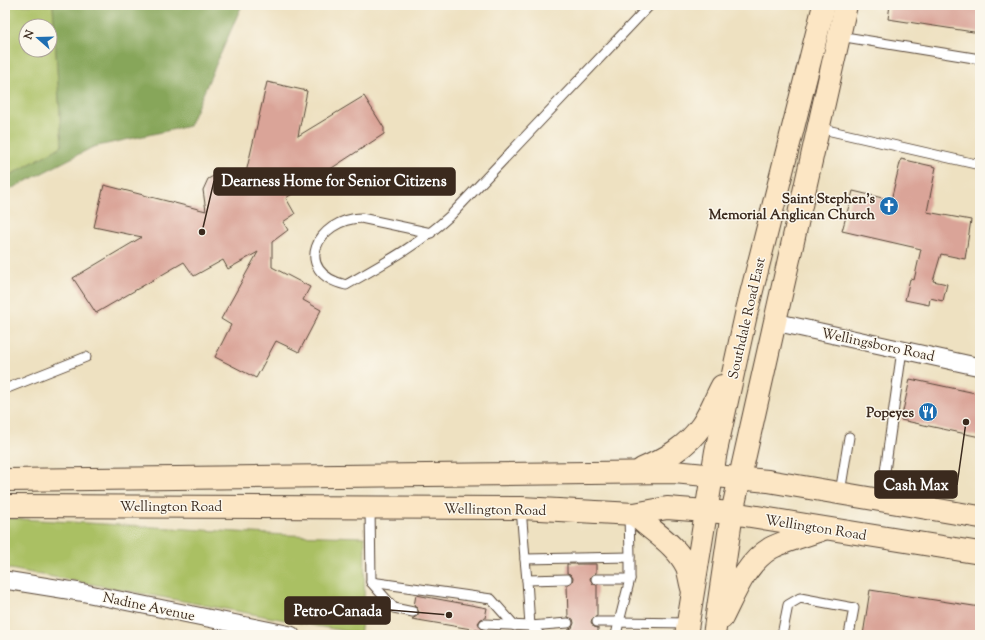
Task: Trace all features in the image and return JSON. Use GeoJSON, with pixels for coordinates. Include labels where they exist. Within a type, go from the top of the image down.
{"type":"FeatureCollection","features":[{"type":"Feature","properties":{"kind":"main road","name":"Southdale Road East"},"geometry":{"type":"LineString","coordinates":[[686,629],[712,476],[747,310],[824,5]]}},
{"type":"Feature","properties":{"kind":"main road","name":"Southdale Road East"},"geometry":{"type":"LineString","coordinates":[[714,634],[732,513],[846,5]]}},
{"type":"Feature","properties":{"kind":"main road"},"geometry":{"type":"LineString","coordinates":[[633,473],[671,455],[691,439],[702,425],[735,366]]}},
{"type":"Feature","properties":{"kind":"main road","name":"Wellington Road"},"geometry":{"type":"LineString","coordinates":[[5,480],[674,472],[768,481],[980,517]]}},
{"type":"Feature","properties":{"kind":"main road","name":"Wellington Road"},"geometry":{"type":"LineString","coordinates":[[5,506],[521,508],[631,514],[667,508],[732,513],[980,553]]}},
{"type":"Feature","properties":{"kind":"main road"},"geometry":{"type":"LineString","coordinates":[[631,514],[666,541],[682,559],[687,568],[692,592]]}},
{"type":"Feature","properties":{"kind":"main road"},"geometry":{"type":"LineString","coordinates":[[714,634],[746,573],[760,557],[772,548],[824,528]]}},
{"type":"Feature","properties":{"kind":"street","name":"Wellingsboro Road"},"geometry":{"type":"LineString","coordinates":[[775,322],[980,367]]}},
{"type":"Feature","properties":{"kind":"street","name":"Nadine Avenue"},"geometry":{"type":"LineString","coordinates":[[5,580],[80,592],[288,635]]}},
{"type":"Feature","properties":{"kind":"lane"},"geometry":{"type":"LineString","coordinates":[[431,233],[361,218],[352,218],[324,234],[317,244],[314,254],[316,263],[321,271],[332,280],[346,285],[389,261],[431,233],[456,210],[650,5]]}},
{"type":"Feature","properties":{"kind":"lane"},"geometry":{"type":"LineString","coordinates":[[839,36],[980,59]]}},
{"type":"Feature","properties":{"kind":"lane"},"geometry":{"type":"LineString","coordinates":[[818,128],[980,165]]}},
{"type":"Feature","properties":{"kind":"lane"},"geometry":{"type":"LineString","coordinates":[[880,500],[902,350]]}},
{"type":"Feature","properties":{"kind":"lane"},"geometry":{"type":"LineString","coordinates":[[5,389],[86,357]]}},
{"type":"Feature","properties":{"kind":"lane"},"geometry":{"type":"LineString","coordinates":[[840,493],[849,437]]}},
{"type":"Feature","properties":{"kind":"lane"},"geometry":{"type":"LineString","coordinates":[[370,507],[371,582],[394,608],[413,612]]}},
{"type":"Feature","properties":{"kind":"lane"},"geometry":{"type":"LineString","coordinates":[[521,508],[530,626],[540,635]]}},
{"type":"Feature","properties":{"kind":"lane"},"geometry":{"type":"LineString","coordinates":[[616,635],[630,578],[631,514]]}},
{"type":"Feature","properties":{"kind":"lane"},"geometry":{"type":"LineString","coordinates":[[525,559],[630,557]]}},
{"type":"Feature","properties":{"kind":"lane"},"geometry":{"type":"LineString","coordinates":[[596,579],[630,578]]}},
{"type":"Feature","properties":{"kind":"lane"},"geometry":{"type":"LineString","coordinates":[[527,580],[567,579]]}},
{"type":"Feature","properties":{"kind":"lane"},"geometry":{"type":"LineString","coordinates":[[371,582],[491,599],[515,626]]}},
{"type":"Feature","properties":{"kind":"lane"},"geometry":{"type":"LineString","coordinates":[[782,635],[788,605],[800,598],[854,608],[849,635]]}},
{"type":"Feature","properties":{"kind":"lane"},"geometry":{"type":"LineString","coordinates":[[598,622],[618,622],[686,629]]}},
{"type":"Feature","properties":{"kind":"lane"},"geometry":{"type":"LineString","coordinates":[[484,624],[530,626],[568,623]]}},
{"type":"Feature","properties":{"kind":"green space"},"geometry":{"type":"Polygon","coordinates":[[[5,5],[53,5],[54,18],[18,18],[18,58],[56,58],[62,146],[5,178],[5,5]]]}},
{"type":"Feature","properties":{"kind":"green space"},"geometry":{"type":"Polygon","coordinates":[[[53,5],[242,5],[189,126],[93,147],[5,192],[5,178],[62,146],[56,58],[58,58],[58,18],[54,18],[53,5]]]}},
{"type":"Feature","properties":{"kind":"green space"},"geometry":{"type":"Polygon","coordinates":[[[5,518],[286,535],[365,537],[364,612],[360,634],[5,568],[5,518]]]}},
{"type":"Feature","properties":{"kind":"building"},"geometry":{"type":"Polygon","coordinates":[[[890,5],[980,5],[980,33],[888,19],[890,5]]]}},
{"type":"Feature","properties":{"kind":"building"},"geometry":{"type":"Polygon","coordinates":[[[267,82],[307,91],[298,136],[364,96],[384,128],[384,134],[286,198],[295,214],[283,222],[288,230],[272,242],[272,267],[310,287],[303,300],[321,310],[299,352],[276,341],[256,378],[215,357],[231,325],[221,319],[258,252],[228,269],[223,260],[194,276],[184,262],[96,313],[73,278],[142,237],[94,227],[104,185],[206,211],[203,190],[208,179],[219,173],[245,177],[267,82]]]}},
{"type":"Feature","properties":{"kind":"building","name":"Saint Stephen's Memorial Anglican Church"},"geometry":{"type":"Polygon","coordinates":[[[901,159],[936,167],[927,212],[971,220],[965,259],[941,254],[933,281],[947,284],[943,301],[930,298],[929,305],[905,300],[910,279],[914,280],[921,249],[842,231],[853,191],[891,200],[901,159]]]}},
{"type":"Feature","properties":{"kind":"building"},"geometry":{"type":"Polygon","coordinates":[[[910,379],[980,394],[980,437],[901,420],[910,379]]]}},
{"type":"Feature","properties":{"kind":"building"},"geometry":{"type":"Polygon","coordinates":[[[567,564],[596,564],[596,573],[591,576],[590,579],[593,584],[597,585],[597,616],[592,619],[591,622],[594,627],[598,628],[598,635],[569,635],[569,629],[572,628],[574,623],[573,619],[568,617],[567,585],[572,582],[573,578],[567,573],[567,564]]]}},
{"type":"Feature","properties":{"kind":"building"},"geometry":{"type":"Polygon","coordinates":[[[870,590],[980,607],[980,635],[863,635],[870,590]]]}},
{"type":"Feature","properties":{"kind":"building"},"geometry":{"type":"Polygon","coordinates":[[[416,595],[487,608],[485,618],[481,619],[478,623],[483,631],[412,619],[419,613],[417,608],[414,606],[416,595]]]}},
{"type":"Feature","properties":{"kind":"place","name":"Saint Stephen's Memorial Anglican Church"},"geometry":{"type":"Point","coordinates":[889,206]}},
{"type":"Feature","properties":{"kind":"place","name":"Dearness Home for Senior Citizens"},"geometry":{"type":"Point","coordinates":[202,232]}},
{"type":"Feature","properties":{"kind":"place","name":"Popeyes"},"geometry":{"type":"Point","coordinates":[928,412]}},
{"type":"Feature","properties":{"kind":"place","name":"Cash Max"},"geometry":{"type":"Point","coordinates":[966,422]}},
{"type":"Feature","properties":{"kind":"place","name":"Petro-Canada"},"geometry":{"type":"Point","coordinates":[449,615]}}]}
